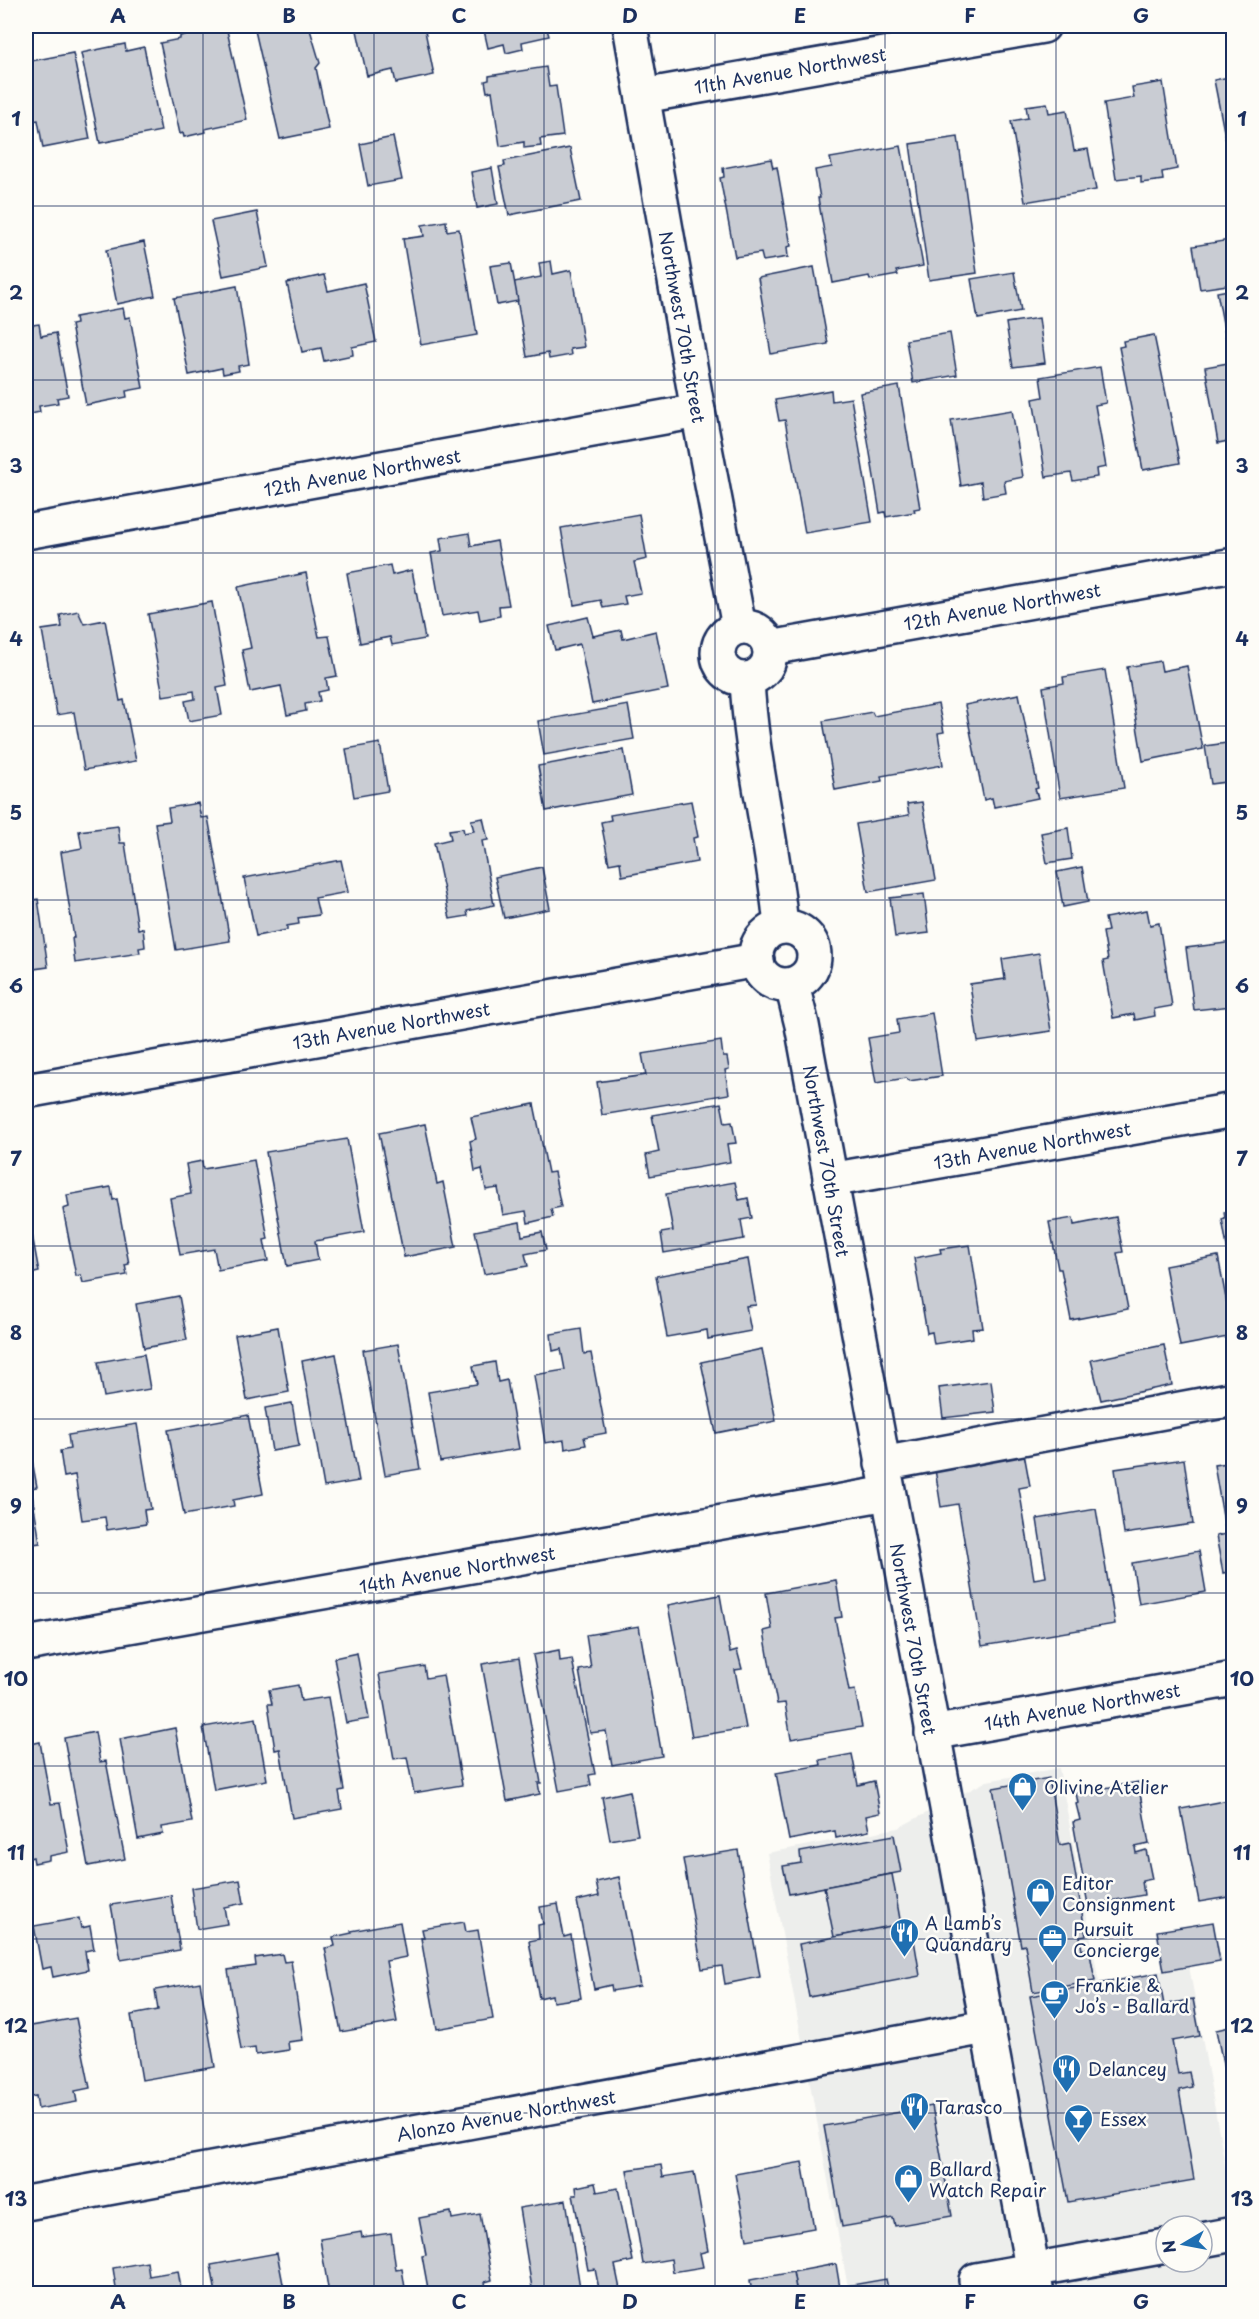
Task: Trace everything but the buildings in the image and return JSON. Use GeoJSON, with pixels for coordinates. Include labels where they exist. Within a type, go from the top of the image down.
{"type":"FeatureCollection","features":[{"type":"Feature","properties":{"kind":"street","name":"Northwest 70th Street"},"geometry":{"type":"LineString","coordinates":[[630,26],[739,627]]}},
{"type":"Feature","properties":{"kind":"street","name":"11th Avenue Northwest"},"geometry":{"type":"LineString","coordinates":[[643,96],[1043,26]]}},
{"type":"Feature","properties":{"kind":"street","name":"12th Avenue Northwest"},"geometry":{"type":"LineString","coordinates":[[26,532],[698,411]]}},
{"type":"Feature","properties":{"kind":"street","name":"12th Avenue Northwest"},"geometry":{"type":"LineString","coordinates":[[770,648],[1233,565]]}},
{"type":"Feature","properties":{"kind":"street"},"geometry":{"type":"LineString","coordinates":[[739,627],[756,630],[764,635],[770,648],[770,658],[762,673],[747,680],[730,676],[719,662],[719,644],[724,637],[739,627]]}},
{"type":"Feature","properties":{"kind":"street"},"geometry":{"type":"LineString","coordinates":[[747,680],[749,718],[778,890],[781,927]]}},
{"type":"Feature","properties":{"kind":"street"},"geometry":{"type":"LineString","coordinates":[[781,927],[800,930],[807,937],[814,954],[810,971],[805,979],[792,985],[778,985],[769,981],[762,974],[757,960],[758,945],[763,937],[771,930],[781,927]]}},
{"type":"Feature","properties":{"kind":"street","name":"13th Avenue Northwest"},"geometry":{"type":"LineString","coordinates":[[26,1091],[757,960]]}},
{"type":"Feature","properties":{"kind":"street","name":"Northwest 70th Street"},"geometry":{"type":"LineString","coordinates":[[792,985],[802,1025],[1034,2282]]}},
{"type":"Feature","properties":{"kind":"street","name":"13th Avenue Northwest"},"geometry":{"type":"LineString","coordinates":[[830,1180],[1233,1110]]}},
{"type":"Feature","properties":{"kind":"street","name":"14th Avenue Northwest"},"geometry":{"type":"LineString","coordinates":[[26,1644],[885,1478],[1233,1399]]}},
{"type":"Feature","properties":{"kind":"street","name":"14th Avenue Northwest"},"geometry":{"type":"LineString","coordinates":[[932,1733],[1233,1679]]}},
{"type":"Feature","properties":{"kind":"street","name":"Alonzo Avenue Northwest"},"geometry":{"type":"LineString","coordinates":[[26,2203],[986,2027]]}},
{"type":"Feature","properties":{"kind":"street"},"geometry":{"type":"LineString","coordinates":[[1214,2238],[1233,2234]]}},
{"type":"Feature","properties":{"kind":"street"},"geometry":{"type":"LineString","coordinates":[[976,2280],[1034,2282],[1154,2249]]}},
{"type":"Feature","properties":{"kind":"shaded area"},"geometry":{"type":"Polygon","coordinates":[[[1059,1768],[1099,1982],[1189,1966],[1233,2209],[1233,2284],[1181,2294],[849,2293],[767,1853],[898,1828],[987,1781],[1059,1768]]]}},
{"type":"Feature","properties":{"kind":"place","name":"Olivine Atelier"},"geometry":{"type":"Point","coordinates":[1023,1812]}},
{"type":"Feature","properties":{"kind":"place","name":"Editor Consignment"},"geometry":{"type":"Point","coordinates":[1041,1918]}},
{"type":"Feature","properties":{"kind":"place","name":"A Lamb’s Quandary"},"geometry":{"type":"Point","coordinates":[904,1958]}},
{"type":"Feature","properties":{"kind":"place","name":"Pursuit Concierge"},"geometry":{"type":"Point","coordinates":[1052,1964]}},
{"type":"Feature","properties":{"kind":"place","name":"Frankie & Jo’s - Ballard"},"geometry":{"type":"Point","coordinates":[1054,2020]}},
{"type":"Feature","properties":{"kind":"place","name":"Delancey"},"geometry":{"type":"Point","coordinates":[1067,2094]}},
{"type":"Feature","properties":{"kind":"place","name":"Tarasco"},"geometry":{"type":"Point","coordinates":[914,2132]}},
{"type":"Feature","properties":{"kind":"place","name":"Essex"},"geometry":{"type":"Point","coordinates":[1079,2144]}},
{"type":"Feature","properties":{"kind":"place","name":"Ballard Watch Repair"},"geometry":{"type":"Point","coordinates":[908,2204]}}]}
